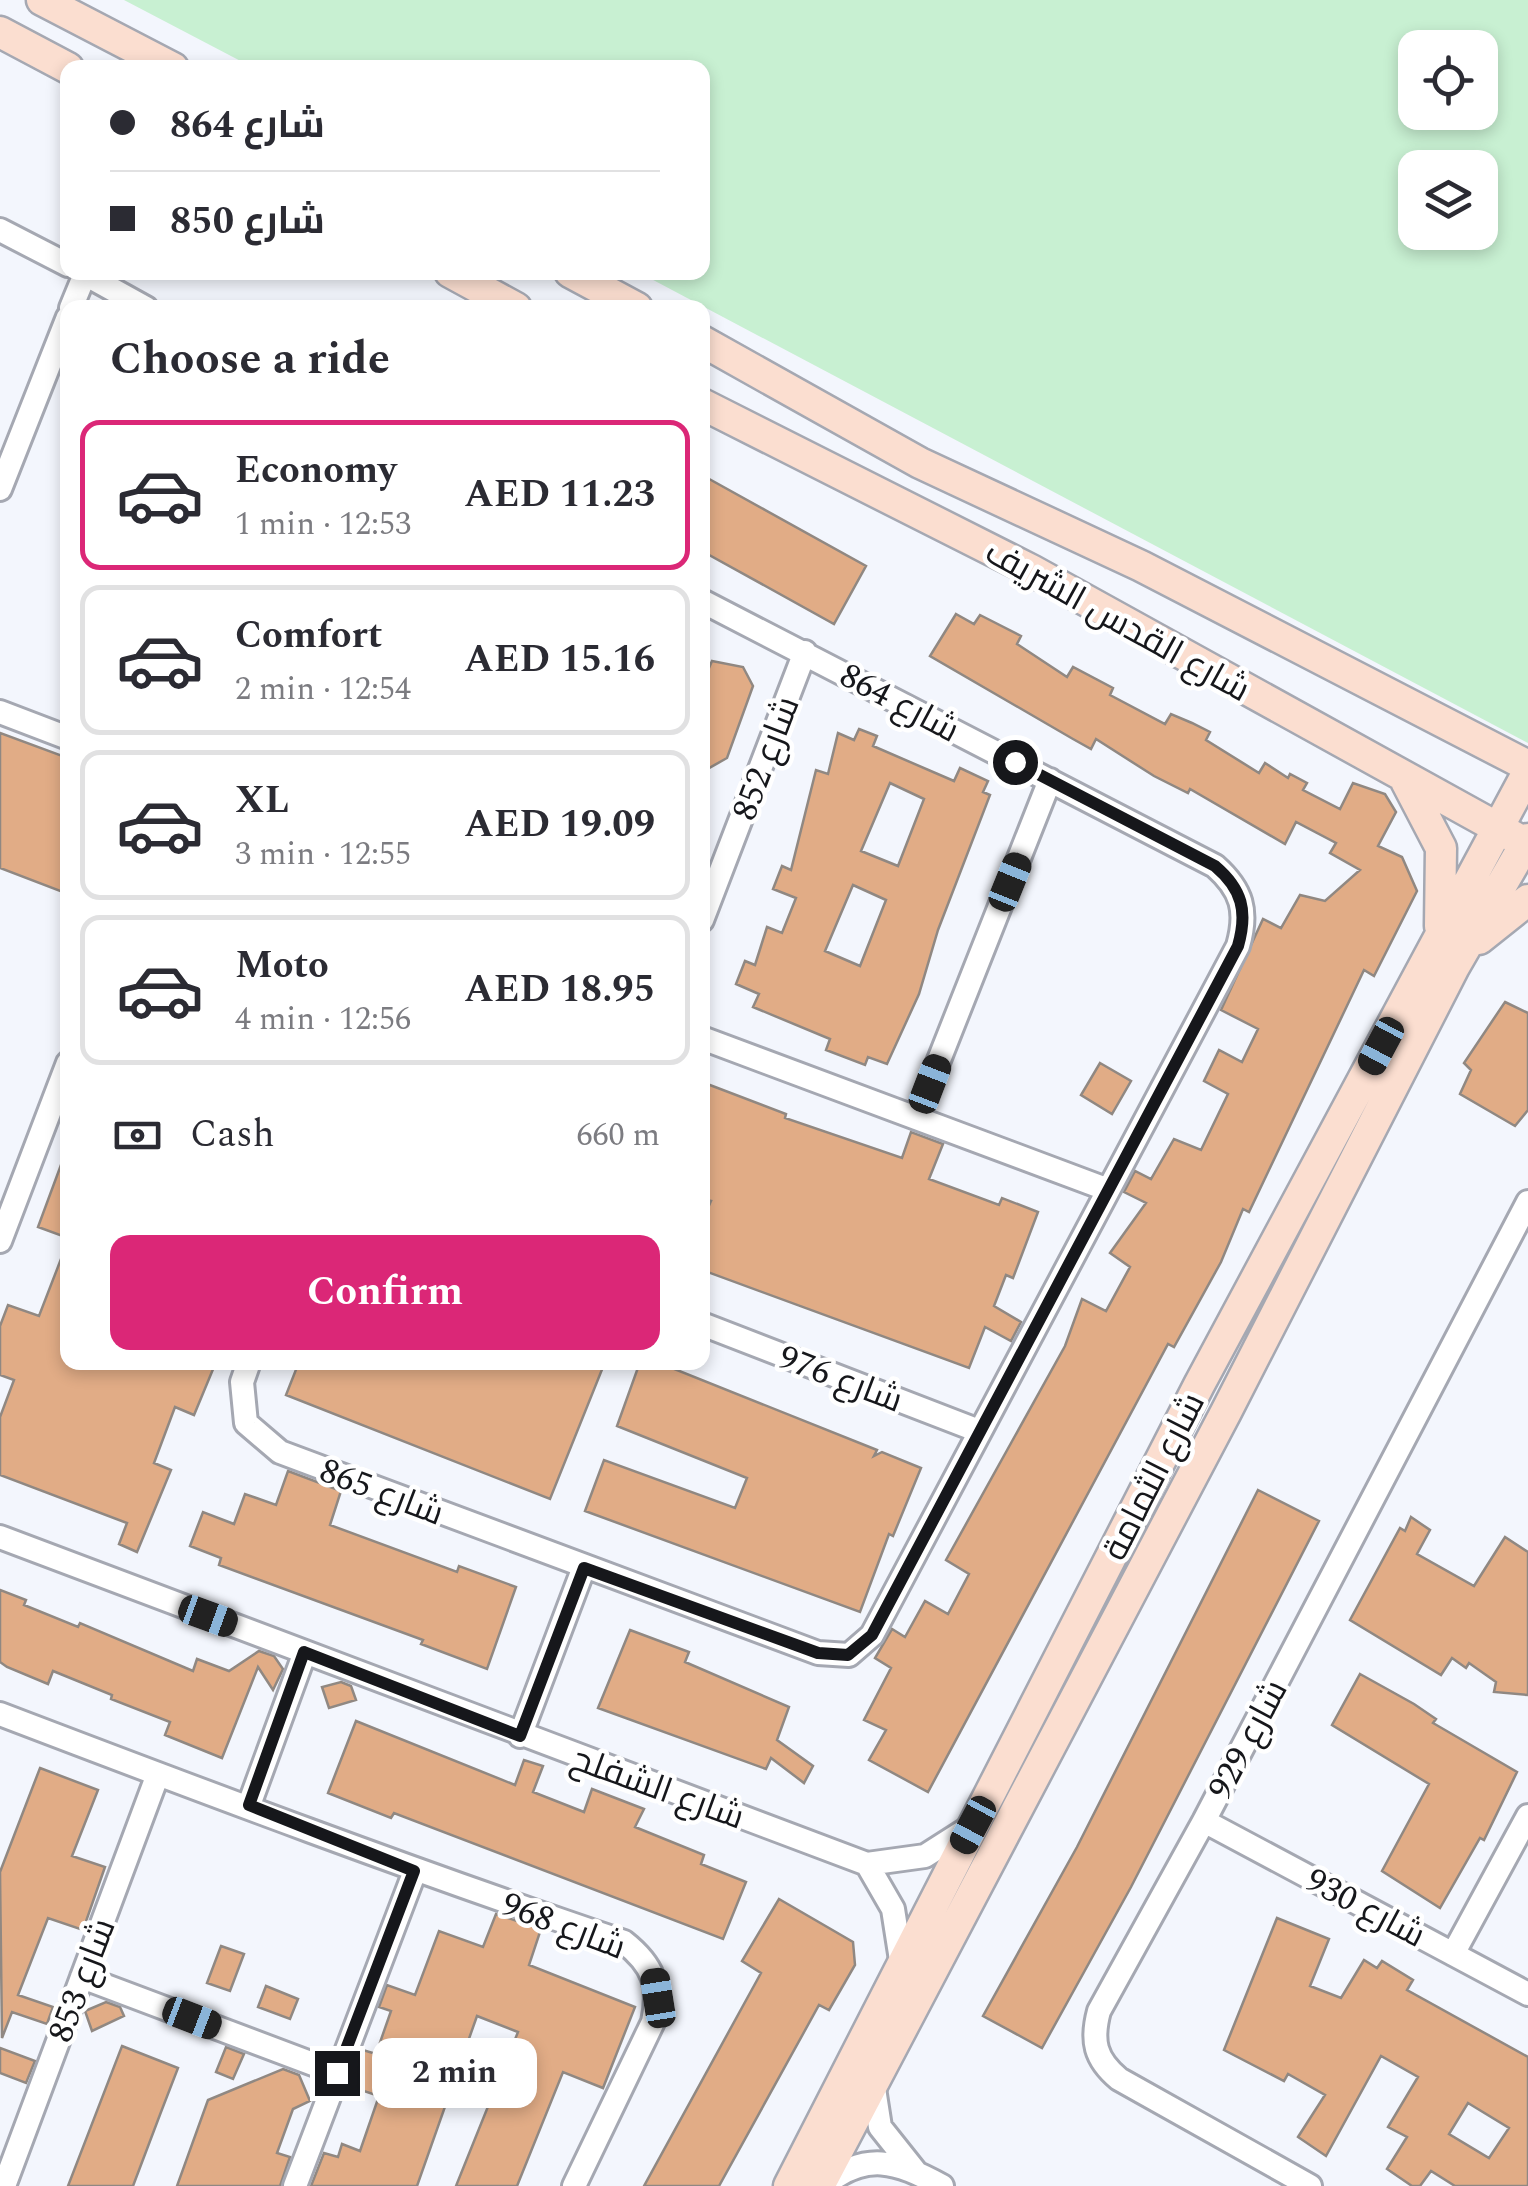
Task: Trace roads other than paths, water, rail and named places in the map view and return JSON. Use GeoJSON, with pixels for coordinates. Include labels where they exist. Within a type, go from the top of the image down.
{"type":"FeatureCollection","features":[{"type":"Feature","properties":{"kind":"street"},"geometry":{"type":"LineString","coordinates":[[42,0],[158,60]]}},
{"type":"Feature","properties":{"kind":"street"},"geometry":{"type":"LineString","coordinates":[[0,32],[60,64]]}},
{"type":"Feature","properties":{"kind":"street"},"geometry":{"type":"LineString","coordinates":[[0,230],[60,262]]}},
{"type":"Feature","properties":{"kind":"street"},"geometry":{"type":"LineString","coordinates":[[95,280],[131,300]]}},
{"type":"Feature","properties":{"kind":"street"},"geometry":{"type":"LineString","coordinates":[[465,280],[501,300]]}},
{"type":"Feature","properties":{"kind":"street"},"geometry":{"type":"LineString","coordinates":[[585,280],[622,300]]}},
{"type":"Feature","properties":{"kind":"street"},"geometry":{"type":"LineString","coordinates":[[0,489],[60,338]]}},
{"type":"Feature","properties":{"kind":"street","name":"شارع القدس الشريف"},"geometry":{"type":"LineString","coordinates":[[710,345],[920,463],[1141,566],[1528,769]]}},
{"type":"Feature","properties":{"kind":"street","name":"شارع القدس الشريف"},"geometry":{"type":"LineString","coordinates":[[710,408],[1032,570],[1404,778],[1522,835]]}},
{"type":"Feature","properties":{"kind":"street","name":"شارع 864"},"geometry":{"type":"LineString","coordinates":[[710,604],[1215,866],[1233,882],[1243,902]]}},
{"type":"Feature","properties":{"kind":"street","name":"شارع 852"},"geometry":{"type":"LineString","coordinates":[[710,899],[806,652]]}},
{"type":"Feature","properties":{"kind":"street"},"geometry":{"type":"LineString","coordinates":[[0,712],[60,735]]}},
{"type":"Feature","properties":{"kind":"street","name":"شارع الثمامة"},"geometry":{"type":"LineString","coordinates":[[789,2186],[901,1960],[1199,1385],[1444,955],[1522,835],[1528,769]]}},
{"type":"Feature","properties":{"kind":"street"},"geometry":{"type":"LineString","coordinates":[[1404,778],[1441,848],[1444,955]]}},
{"type":"Feature","properties":{"kind":"street"},"geometry":{"type":"LineString","coordinates":[[916,1118],[1050,780]]}},
{"type":"Feature","properties":{"kind":"street"},"geometry":{"type":"LineString","coordinates":[[1444,955],[1528,900]]}},
{"type":"Feature","properties":{"kind":"street","name":"شارع 865"},"geometry":{"type":"LineString","coordinates":[[246,1370],[242,1382],[246,1423],[280,1452],[818,1653],[848,1655],[872,1635],[1238,946],[1244,924],[1243,902]]}},
{"type":"Feature","properties":{"kind":"street","name":"شارع الثمامة"},"geometry":{"type":"LineString","coordinates":[[821,2186],[1226,1412],[1444,955]]}},
{"type":"Feature","properties":{"kind":"street"},"geometry":{"type":"LineString","coordinates":[[710,1041],[1106,1189]]}},
{"type":"Feature","properties":{"kind":"street"},"geometry":{"type":"LineString","coordinates":[[0,1241],[60,1084]]}},
{"type":"Feature","properties":{"kind":"street","name":"شارع 929"},"geometry":{"type":"LineString","coordinates":[[1310,2186],[1119,2079],[1096,2052],[1093,2032],[1100,2011],[1204,1821],[1528,1202]]}},
{"type":"Feature","properties":{"kind":"street","name":"شارع 976"},"geometry":{"type":"LineString","coordinates":[[710,1327],[979,1431]]}},
{"type":"Feature","properties":{"kind":"street","name":"شارع الشفلح"},"geometry":{"type":"LineString","coordinates":[[0,1537],[867,1864],[924,1856],[973,1825]]}},
{"type":"Feature","properties":{"kind":"street"},"geometry":{"type":"LineString","coordinates":[[520,1736],[584,1568]]}},
{"type":"Feature","properties":{"kind":"street"},"geometry":{"type":"LineString","coordinates":[[249,1805],[304,1652]]}},
{"type":"Feature","properties":{"kind":"street","name":"شارع 968"},"geometry":{"type":"LineString","coordinates":[[0,1714],[249,1805],[414,1871],[624,1942],[644,1958],[655,1977],[658,1998],[654,2022],[574,2186]]}},
{"type":"Feature","properties":{"kind":"street","name":"شارع 853"},"geometry":{"type":"LineString","coordinates":[[4,2186],[158,1774]]}},
{"type":"Feature","properties":{"kind":"street"},"geometry":{"type":"LineString","coordinates":[[1454,1954],[1528,1816]]}},
{"type":"Feature","properties":{"kind":"street","name":"شارع 930"},"geometry":{"type":"LineString","coordinates":[[1204,1821],[1528,1994]]}},
{"type":"Feature","properties":{"kind":"street"},"geometry":{"type":"LineString","coordinates":[[867,1864],[893,1909],[901,1960]]}},
{"type":"Feature","properties":{"kind":"street"},"geometry":{"type":"LineString","coordinates":[[295,2186],[414,1871]]}},
{"type":"Feature","properties":{"kind":"street"},"geometry":{"type":"LineString","coordinates":[[82,1977],[337,2073]]}},
{"type":"Feature","properties":{"kind":"street"},"geometry":{"type":"LineString","coordinates":[[873,2082],[880,2127],[915,2172]]}},
{"type":"Feature","properties":{"kind":"street"},"geometry":{"type":"LineString","coordinates":[[821,2186],[866,2162],[915,2172],[942,2186]]}}]}
